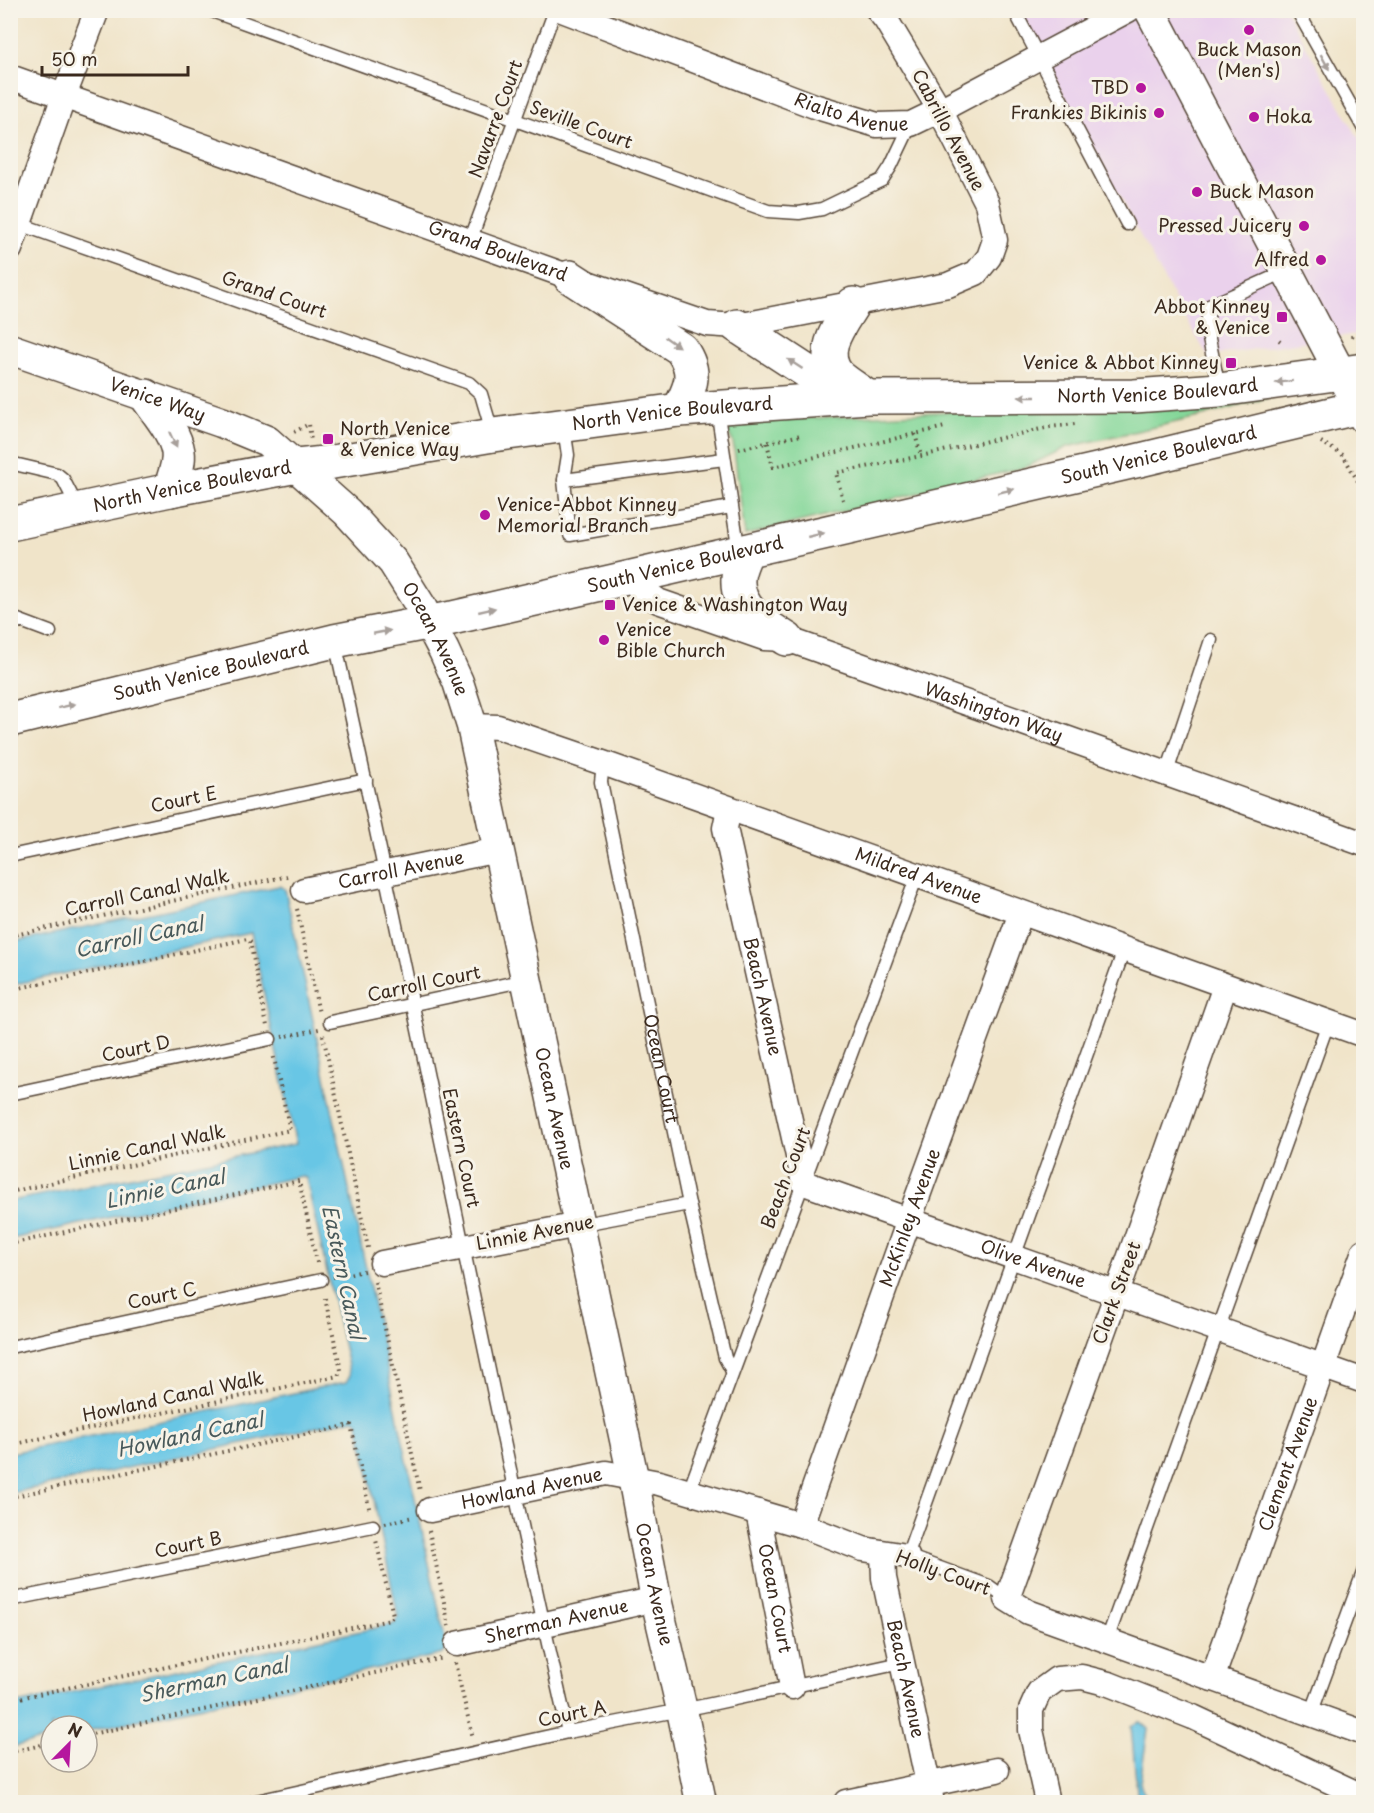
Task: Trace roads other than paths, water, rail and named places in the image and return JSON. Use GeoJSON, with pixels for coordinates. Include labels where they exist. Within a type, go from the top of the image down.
{"type":"FeatureCollection","features":[{"type":"Feature","properties":{"kind":"main road"},"geometry":{"type":"LineString","coordinates":[[570,277],[681,349],[689,360],[692,375],[691,385],[679,410]]}},
{"type":"Feature","properties":{"kind":"main road"},"geometry":{"type":"LineString","coordinates":[[853,304],[830,344],[832,363],[855,398]]}},
{"type":"Feature","properties":{"kind":"main road"},"geometry":{"type":"LineString","coordinates":[[737,326],[808,373],[855,398]]}},
{"type":"Feature","properties":{"kind":"main road","name":"North Venice Boulevard"},"geometry":{"type":"LineString","coordinates":[[10,524],[170,490],[243,478],[304,454],[333,462],[493,435],[679,410],[855,398],[1134,396],[1219,390],[1353,372]]}},
{"type":"Feature","properties":{"kind":"main road"},"geometry":{"type":"LineString","coordinates":[[146,396],[171,434],[178,451],[177,465],[170,490]]}},
{"type":"Feature","properties":{"kind":"main road","name":"South Venice Boulevard"},"geometry":{"type":"LineString","coordinates":[[10,720],[334,641],[430,622],[743,552],[1362,410]]}},
{"type":"Feature","properties":{"kind":"main road"},"geometry":{"type":"LineString","coordinates":[[743,552],[738,578],[739,590],[745,607],[762,623],[787,639]]}},
{"type":"Feature","properties":{"kind":"street"},"geometry":{"type":"LineString","coordinates":[[10,249],[15,223],[97,10]]}},
{"type":"Feature","properties":{"kind":"street","name":"Rialto Avenue"},"geometry":{"type":"LineString","coordinates":[[562,10],[817,107],[877,125],[910,124],[1128,10]]}},
{"type":"Feature","properties":{"kind":"street","name":"Cabrillo Avenue"},"geometry":{"type":"LineString","coordinates":[[878,10],[940,110],[987,203],[995,240],[989,257]]}},
{"type":"Feature","properties":{"kind":"street"},"geometry":{"type":"LineString","coordinates":[[1150,10],[1288,271],[1353,372],[1362,410]]}},
{"type":"Feature","properties":{"kind":"street","name":"Grand Boulevard"},"geometry":{"type":"LineString","coordinates":[[10,77],[707,324],[737,326],[948,285],[976,273],[989,257]]}},
{"type":"Feature","properties":{"kind":"street","name":"Venice Way"},"geometry":{"type":"LineString","coordinates":[[10,349],[304,454]]}},
{"type":"Feature","properties":{"kind":"street","name":"Ocean Avenue"},"geometry":{"type":"LineString","coordinates":[[304,454],[347,512],[393,562],[430,622],[458,682],[472,726],[700,1803]]}},
{"type":"Feature","properties":{"kind":"street","name":"Washington Way"},"geometry":{"type":"LineString","coordinates":[[627,578],[658,601],[765,638],[787,639],[1364,844]]}},
{"type":"Feature","properties":{"kind":"street","name":"Mildred Avenue"},"geometry":{"type":"LineString","coordinates":[[472,726],[498,727],[603,763],[1364,1035]]}},
{"type":"Feature","properties":{"kind":"street","name":"Beach Avenue"},"geometry":{"type":"LineString","coordinates":[[729,809],[725,828],[804,1182]]}},
{"type":"Feature","properties":{"kind":"street","name":"Carroll Avenue"},"geometry":{"type":"LineString","coordinates":[[295,888],[498,850]]}},
{"type":"Feature","properties":{"kind":"street","name":"McKinley Avenue"},"geometry":{"type":"LineString","coordinates":[[801,1525],[1021,913]]}},
{"type":"Feature","properties":{"kind":"street","name":"Clark Street"},"geometry":{"type":"LineString","coordinates":[[1007,1599],[1225,986]]}},
{"type":"Feature","properties":{"kind":"street","name":"Olive Avenue"},"geometry":{"type":"LineString","coordinates":[[804,1182],[1364,1381]]}},
{"type":"Feature","properties":{"kind":"street","name":"Linnie Avenue"},"geometry":{"type":"LineString","coordinates":[[375,1268],[464,1247],[578,1225]]}},
{"type":"Feature","properties":{"kind":"street","name":"Clement Avenue"},"geometry":{"type":"LineString","coordinates":[[1212,1678],[1364,1251]]}},
{"type":"Feature","properties":{"kind":"street","name":"Howland Avenue"},"geometry":{"type":"LineString","coordinates":[[423,1511],[606,1473],[633,1478]]}},
{"type":"Feature","properties":{"kind":"street","name":"Holly Court"},"geometry":{"type":"LineString","coordinates":[[633,1478],[689,1491],[801,1525],[863,1549],[895,1554]]}},
{"type":"Feature","properties":{"kind":"street","name":"Ocean Court"},"geometry":{"type":"LineString","coordinates":[[758,1512],[792,1687]]}},
{"type":"Feature","properties":{"kind":"street","name":"Beach Avenue"},"geometry":{"type":"LineString","coordinates":[[895,1554],[884,1578],[930,1793]]}},
{"type":"Feature","properties":{"kind":"street","name":"Sherman Avenue"},"geometry":{"type":"LineString","coordinates":[[454,1645],[656,1599]]}},
{"type":"Feature","properties":{"kind":"street","name":"Holly Court"},"geometry":{"type":"LineString","coordinates":[[1007,1599],[1028,1612],[1364,1733]]}},
{"type":"Feature","properties":{"kind":"street"},"geometry":{"type":"LineString","coordinates":[[1047,1803],[1031,1730],[1031,1710],[1039,1692],[1057,1679],[1082,1677],[1109,1684],[1193,1717],[1364,1797]]}},
{"type":"Feature","properties":{"kind":"street"},"geometry":{"type":"LineString","coordinates":[[846,1803],[930,1793],[997,1770]]}},
{"type":"Feature","properties":{"kind":"lane","name":"Seville Court"},"geometry":{"type":"LineString","coordinates":[[209,10],[768,211],[799,213],[822,209],[882,180],[910,124]]}},
{"type":"Feature","properties":{"kind":"lane","name":"Navarre Court"},"geometry":{"type":"LineString","coordinates":[[470,241],[555,10]]}},
{"type":"Feature","properties":{"kind":"lane"},"geometry":{"type":"LineString","coordinates":[[1014,10],[1127,224]]}},
{"type":"Feature","properties":{"kind":"lane"},"geometry":{"type":"LineString","coordinates":[[1297,10],[1364,129]]}},
{"type":"Feature","properties":{"kind":"lane","name":"Grand Court"},"geometry":{"type":"LineString","coordinates":[[15,223],[469,383],[481,394],[493,435]]}},
{"type":"Feature","properties":{"kind":"lane"},"geometry":{"type":"LineString","coordinates":[[1219,390],[1207,329],[1209,306],[1288,271]]}},
{"type":"Feature","properties":{"kind":"lane"},"geometry":{"type":"LineString","coordinates":[[716,406],[732,507],[743,552]]}},
{"type":"Feature","properties":{"kind":"lane"},"geometry":{"type":"LineString","coordinates":[[563,425],[568,455],[564,480],[570,535],[732,507]]}},
{"type":"Feature","properties":{"kind":"lane"},"geometry":{"type":"LineString","coordinates":[[564,480],[724,456]]}},
{"type":"Feature","properties":{"kind":"lane"},"geometry":{"type":"LineString","coordinates":[[10,462],[57,474],[63,479],[78,509]]}},
{"type":"Feature","properties":{"kind":"lane"},"geometry":{"type":"LineString","coordinates":[[10,617],[50,632]]}},
{"type":"Feature","properties":{"kind":"lane"},"geometry":{"type":"LineString","coordinates":[[1166,775],[1211,640]]}},
{"type":"Feature","properties":{"kind":"lane","name":"Eastern Court"},"geometry":{"type":"LineString","coordinates":[[334,641],[366,780],[411,1005],[567,1732]]}},
{"type":"Feature","properties":{"kind":"lane","name":"Ocean Court"},"geometry":{"type":"LineString","coordinates":[[603,763],[601,782],[689,1204],[725,1358],[732,1371]]}},
{"type":"Feature","properties":{"kind":"lane","name":"Court E"},"geometry":{"type":"LineString","coordinates":[[10,856],[366,780]]}},
{"type":"Feature","properties":{"kind":"lane","name":"Beach Court"},"geometry":{"type":"LineString","coordinates":[[689,1491],[917,876]]}},
{"type":"Feature","properties":{"kind":"lane"},"geometry":{"type":"LineString","coordinates":[[895,1554],[1015,1257],[1124,950]]}},
{"type":"Feature","properties":{"kind":"lane","name":"Carroll Court"},"geometry":{"type":"LineString","coordinates":[[324,1022],[526,980]]}},
{"type":"Feature","properties":{"kind":"lane"},"geometry":{"type":"LineString","coordinates":[[1107,1640],[1328,1023]]}},
{"type":"Feature","properties":{"kind":"lane","name":"Court D"},"geometry":{"type":"LineString","coordinates":[[10,1094],[270,1040]]}},
{"type":"Feature","properties":{"kind":"lane","name":"Linnie Avenue"},"geometry":{"type":"LineString","coordinates":[[578,1225],[689,1204]]}},
{"type":"Feature","properties":{"kind":"lane","name":"Court C"},"geometry":{"type":"LineString","coordinates":[[10,1347],[321,1280]]}},
{"type":"Feature","properties":{"kind":"lane","name":"Court B"},"geometry":{"type":"LineString","coordinates":[[10,1600],[373,1526]]}},
{"type":"Feature","properties":{"kind":"lane","name":"Holly Court"},"geometry":{"type":"LineString","coordinates":[[895,1554],[989,1586],[1007,1599]]}},
{"type":"Feature","properties":{"kind":"lane"},"geometry":{"type":"LineString","coordinates":[[1311,1714],[1364,1570]]}},
{"type":"Feature","properties":{"kind":"lane","name":"Court A"},"geometry":{"type":"LineString","coordinates":[[252,1803],[567,1732],[901,1663]]}},
{"type":"Feature","properties":{"kind":"water"},"geometry":{"type":"Polygon","coordinates":[[[279,886],[285,889],[447,1648],[443,1654],[99,1728],[99,1714],[39,1714],[39,1741],[11,1747],[11,1705],[394,1624],[398,1617],[358,1422],[354,1419],[11,1493],[11,1453],[346,1382],[350,1375],[306,1178],[301,1176],[11,1239],[11,1201],[296,1144],[251,933],[11,985],[10,943],[279,886]]]}},
{"type":"Feature","properties":{"kind":"water"},"geometry":{"type":"Polygon","coordinates":[[[1140,1722],[1148,1729],[1141,1787],[1147,1796],[1161,1802],[1138,1802],[1131,1726],[1140,1722]]]}},
{"type":"Feature","properties":{"kind":"place","name":"Buck Mason (Men's)"},"geometry":{"type":"Point","coordinates":[1249,30]}},
{"type":"Feature","properties":{"kind":"place","name":"TBD"},"geometry":{"type":"Point","coordinates":[1141,88]}},
{"type":"Feature","properties":{"kind":"place","name":"Frankies Bikinis"},"geometry":{"type":"Point","coordinates":[1159,113]}},
{"type":"Feature","properties":{"kind":"place","name":"Hoka"},"geometry":{"type":"Point","coordinates":[1254,117]}},
{"type":"Feature","properties":{"kind":"place","name":"Buck Mason"},"geometry":{"type":"Point","coordinates":[1197,192]}},
{"type":"Feature","properties":{"kind":"place","name":"Pressed Juicery"},"geometry":{"type":"Point","coordinates":[1304,226]}},
{"type":"Feature","properties":{"kind":"place","name":"Alfred"},"geometry":{"type":"Point","coordinates":[1321,260]}},
{"type":"Feature","properties":{"kind":"place","name":"Abbot Kinney & Venice"},"geometry":{"type":"Point","coordinates":[1282,317]}},
{"type":"Feature","properties":{"kind":"place","name":"Venice & Abbot Kinney"},"geometry":{"type":"Point","coordinates":[1231,363]}},
{"type":"Feature","properties":{"kind":"place","name":"North Venice & Venice Way"},"geometry":{"type":"Point","coordinates":[328,439]}},
{"type":"Feature","properties":{"kind":"place","name":"Venice-Abbot Kinney Memorial Branch"},"geometry":{"type":"Point","coordinates":[485,515]}},
{"type":"Feature","properties":{"kind":"place","name":"Venice & Washington Way"},"geometry":{"type":"Point","coordinates":[610,605]}},
{"type":"Feature","properties":{"kind":"place","name":"Venice Bible Church"},"geometry":{"type":"Point","coordinates":[604,640]}},
{"type":"Feature","properties":{"kind":"water label","name":"Carroll Canal"},"geometry":{"type":"Point","coordinates":[139,937]}},
{"type":"Feature","properties":{"kind":"water label","name":"Linnie Canal"},"geometry":{"type":"Point","coordinates":[165,1189]}},
{"type":"Feature","properties":{"kind":"water label","name":"Eastern Canal"},"geometry":{"type":"Point","coordinates":[343,1272]}},
{"type":"Feature","properties":{"kind":"water label","name":"Howland Canal"},"geometry":{"type":"Point","coordinates":[190,1435]}},
{"type":"Feature","properties":{"kind":"water label","name":"Sherman Canal"},"geometry":{"type":"Point","coordinates":[214,1680]}}]}
